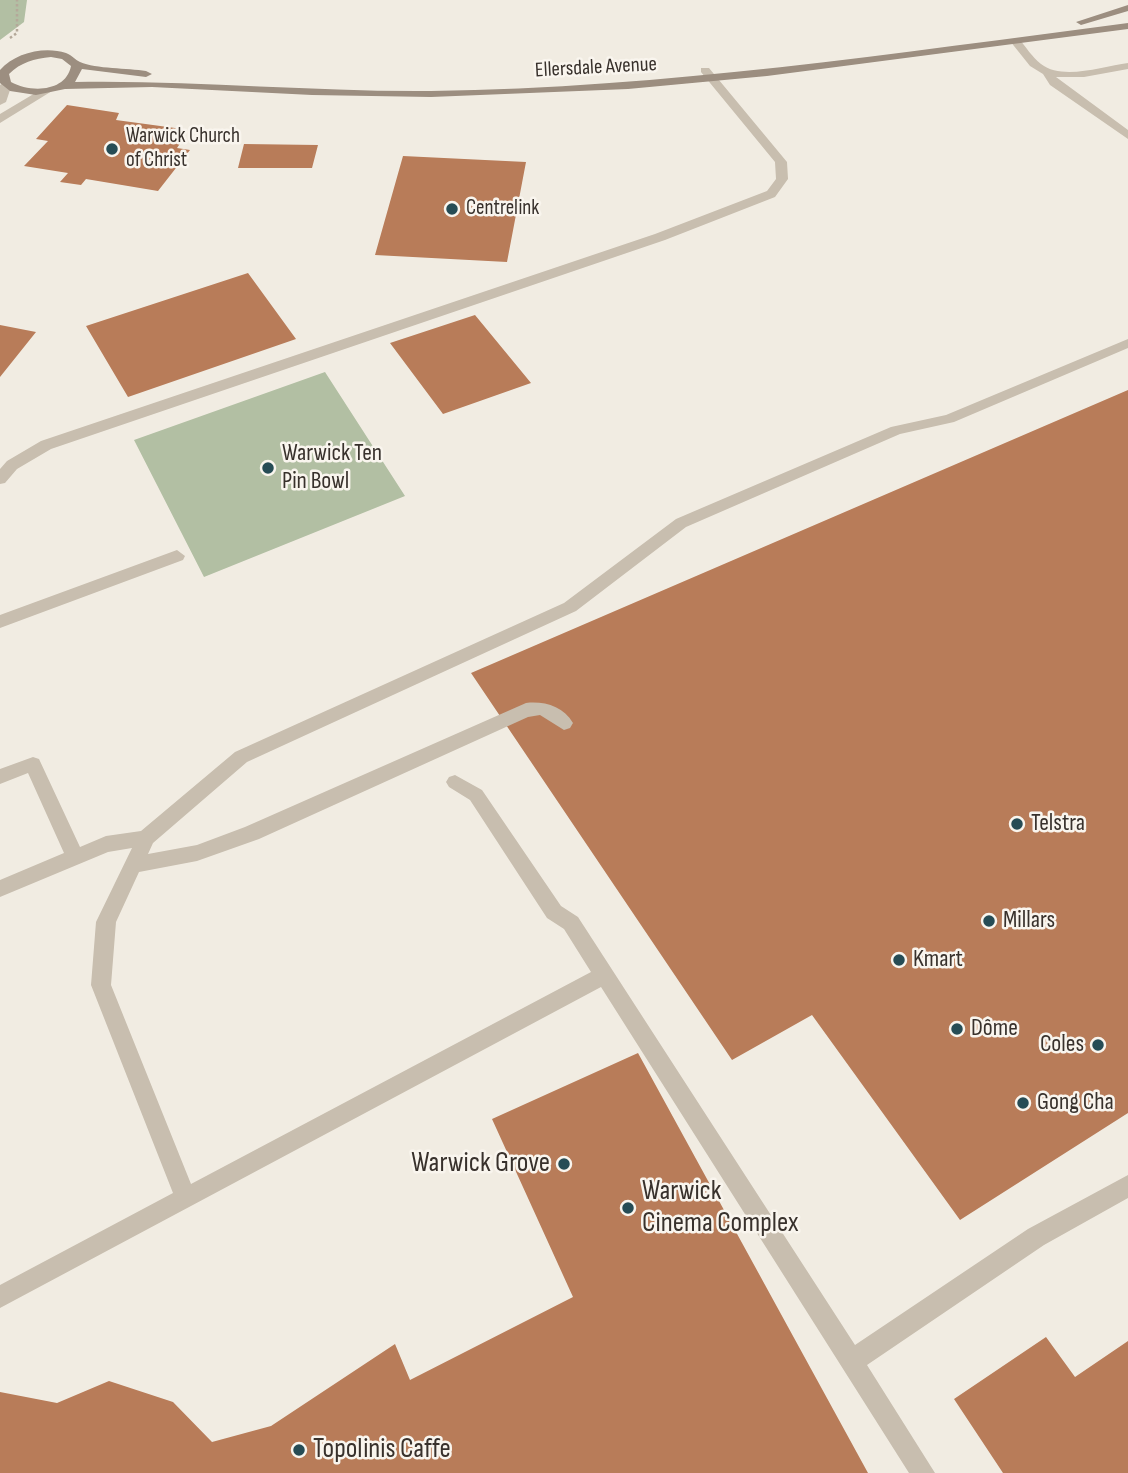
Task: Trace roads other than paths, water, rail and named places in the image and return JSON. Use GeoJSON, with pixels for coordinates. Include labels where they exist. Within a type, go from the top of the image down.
{"type":"FeatureCollection","features":[{"type":"Feature","properties":{"kind":"street","name":"Ellersdale Avenue"},"geometry":{"type":"LineString","coordinates":[[3,80],[26,92],[46,91],[62,86],[152,84],[312,92],[431,94],[628,86],[1090,21],[1128,8]]}},
{"type":"Feature","properties":{"kind":"street","name":"Ellersdale Avenue"},"geometry":{"type":"LineString","coordinates":[[0,60],[58,55],[77,65],[102,70],[170,75],[432,84],[709,74],[1128,26]]}},
{"type":"Feature","properties":{"kind":"street"},"geometry":{"type":"LineString","coordinates":[[1015,41],[1035,65],[1048,72],[1065,74],[1128,66]]}},
{"type":"Feature","properties":{"kind":"street"},"geometry":{"type":"LineString","coordinates":[[0,102],[3,80],[11,65],[26,58]]}},
{"type":"Feature","properties":{"kind":"street"},"geometry":{"type":"LineString","coordinates":[[62,86],[74,78],[77,65]]}},
{"type":"Feature","properties":{"kind":"street"},"geometry":{"type":"LineString","coordinates":[[1107,69],[1128,83]]}},
{"type":"Feature","properties":{"kind":"street"},"geometry":{"type":"LineString","coordinates":[[1048,72],[1054,83],[1128,135]]}},
{"type":"Feature","properties":{"kind":"street"},"geometry":{"type":"LineString","coordinates":[[0,479],[12,465],[46,445],[660,237],[771,194],[782,179],[781,162],[709,74]]}},
{"type":"Feature","properties":{"kind":"street"},"geometry":{"type":"LineString","coordinates":[[0,119],[46,91]]}},
{"type":"Feature","properties":{"kind":"street"},"geometry":{"type":"LineString","coordinates":[[186,1198],[101,985],[106,922],[146,838],[241,757],[570,607],[681,523],[896,430],[949,419],[1128,343]]}},
{"type":"Feature","properties":{"kind":"street"},"geometry":{"type":"LineString","coordinates":[[0,622],[177,556]]}},
{"type":"Feature","properties":{"kind":"street"},"geometry":{"type":"LineString","coordinates":[[133,865],[197,853],[252,833],[526,710],[543,708],[564,723]]}},
{"type":"Feature","properties":{"kind":"street"},"geometry":{"type":"LineString","coordinates":[[0,777],[33,764],[75,857]]}},
{"type":"Feature","properties":{"kind":"street"},"geometry":{"type":"LineString","coordinates":[[455,782],[476,795],[554,912],[571,923],[923,1473]]}},
{"type":"Feature","properties":{"kind":"street"},"geometry":{"type":"LineString","coordinates":[[0,889],[106,844],[146,838]]}},
{"type":"Feature","properties":{"kind":"street"},"geometry":{"type":"LineString","coordinates":[[0,1297],[605,975]]}},
{"type":"Feature","properties":{"kind":"street"},"geometry":{"type":"LineString","coordinates":[[852,1362],[1036,1237],[1128,1186]]}},
{"type":"Feature","properties":{"kind":"place","name":"Warwick Church of Christ"},"geometry":{"type":"Point","coordinates":[112,149]}},
{"type":"Feature","properties":{"kind":"place","name":"Centrelink"},"geometry":{"type":"Point","coordinates":[452,209]}},
{"type":"Feature","properties":{"kind":"place","name":"Warwick Ten Pin Bowl"},"geometry":{"type":"Point","coordinates":[268,468]}},
{"type":"Feature","properties":{"kind":"place","name":"Telstra"},"geometry":{"type":"Point","coordinates":[1017,824]}},
{"type":"Feature","properties":{"kind":"place","name":"Millars"},"geometry":{"type":"Point","coordinates":[989,921]}},
{"type":"Feature","properties":{"kind":"place","name":"Kmart"},"geometry":{"type":"Point","coordinates":[899,960]}},
{"type":"Feature","properties":{"kind":"place","name":"Dôme"},"geometry":{"type":"Point","coordinates":[957,1029]}},
{"type":"Feature","properties":{"kind":"place","name":"Coles"},"geometry":{"type":"Point","coordinates":[1098,1045]}},
{"type":"Feature","properties":{"kind":"place","name":"Gong Cha"},"geometry":{"type":"Point","coordinates":[1023,1103]}},
{"type":"Feature","properties":{"kind":"place","name":"Warwick Grove"},"geometry":{"type":"Point","coordinates":[564,1164]}},
{"type":"Feature","properties":{"kind":"place","name":"Warwick Cinema Complex"},"geometry":{"type":"Point","coordinates":[628,1208]}},
{"type":"Feature","properties":{"kind":"place","name":"Topolinis Caffe"},"geometry":{"type":"Point","coordinates":[299,1450]}}]}
